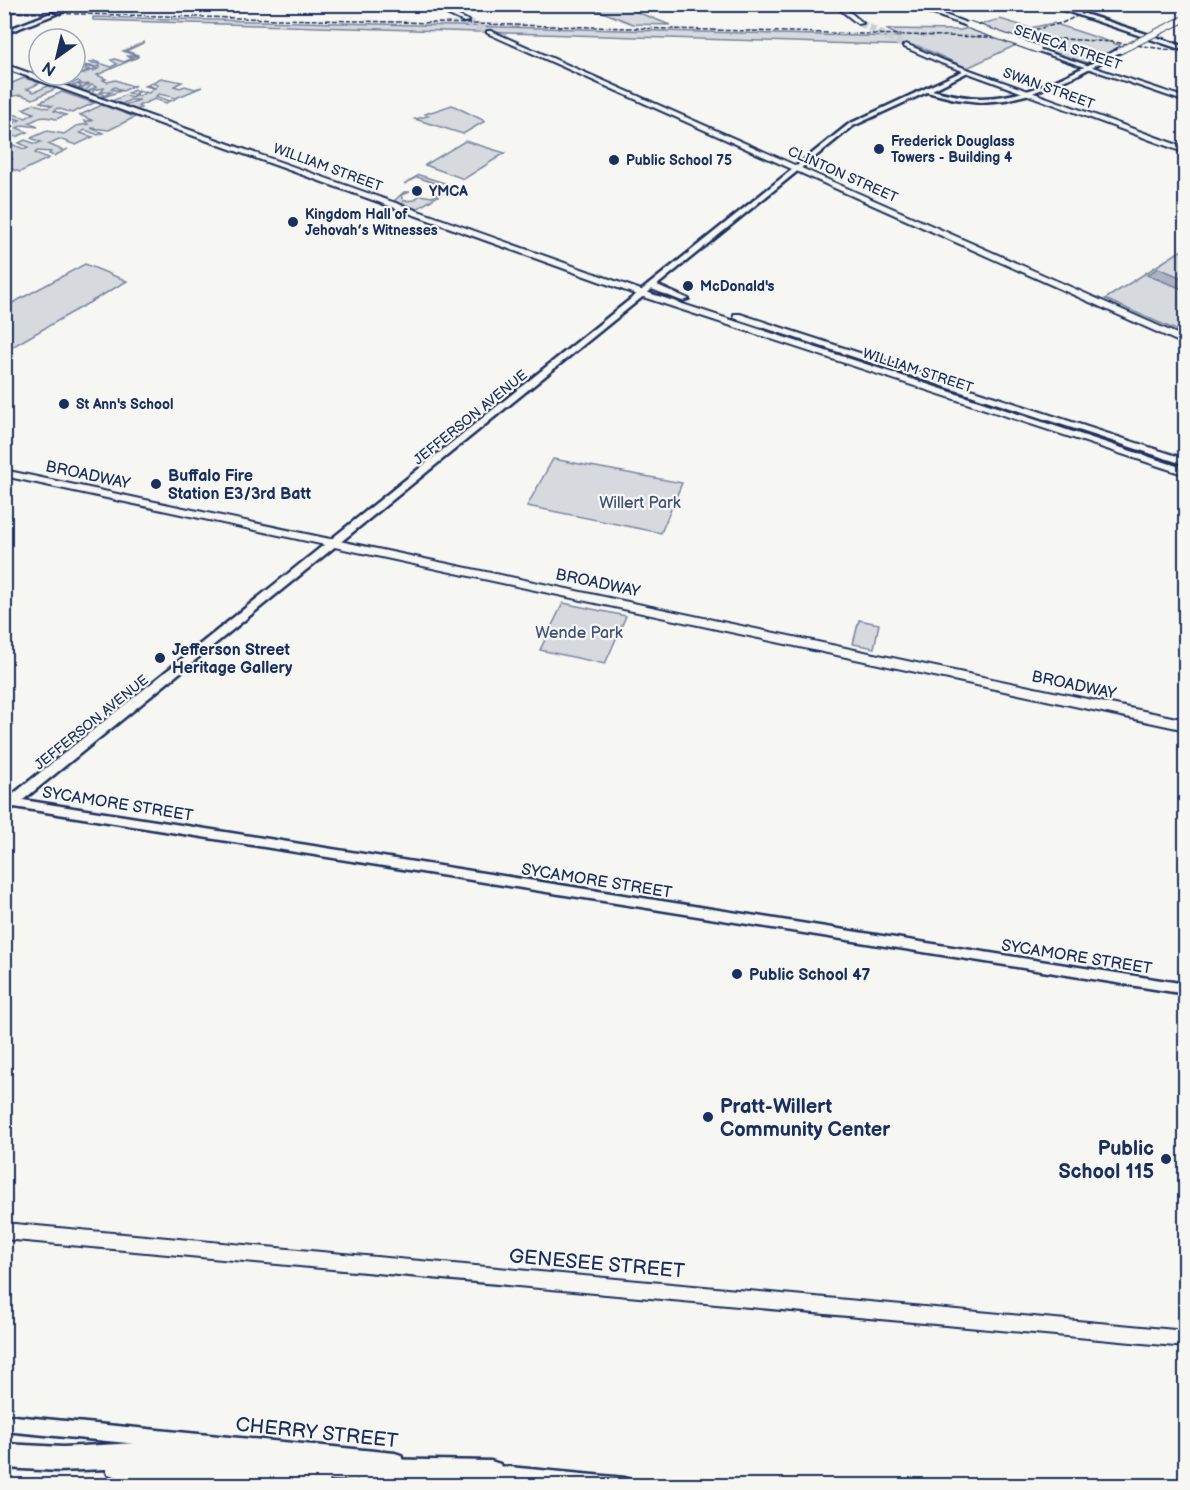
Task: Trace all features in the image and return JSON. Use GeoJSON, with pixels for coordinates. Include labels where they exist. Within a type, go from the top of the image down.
{"type":"FeatureCollection","features":[{"type":"Feature","properties":{"kind":"highway"},"geometry":{"type":"LineString","coordinates":[[59,1459],[155,1454],[368,1471],[491,1473]]}},
{"type":"Feature","properties":{"kind":"highway"},"geometry":{"type":"LineString","coordinates":[[4,1456],[59,1459],[319,1485]]}},
{"type":"Feature","properties":{"kind":"main road"},"geometry":{"type":"LineString","coordinates":[[428,4],[466,21]]}},
{"type":"Feature","properties":{"kind":"main road"},"geometry":{"type":"LineString","coordinates":[[836,4],[860,23]]}},
{"type":"Feature","properties":{"kind":"main road","name":"SENECA STREET"},"geometry":{"type":"LineString","coordinates":[[908,4],[1185,100]]}},
{"type":"Feature","properties":{"kind":"main road","name":"CLINTON STREET"},"geometry":{"type":"LineString","coordinates":[[489,32],[1185,342]]}},
{"type":"Feature","properties":{"kind":"main road","name":"SWAN STREET"},"geometry":{"type":"LineString","coordinates":[[906,46],[967,71],[1185,151]]}},
{"type":"Feature","properties":{"kind":"main road","name":"WILLIAM STREET"},"geometry":{"type":"LineString","coordinates":[[4,66],[643,294],[1185,472]]}},
{"type":"Feature","properties":{"kind":"main road"},"geometry":{"type":"LineString","coordinates":[[652,286],[685,300]]}},
{"type":"Feature","properties":{"kind":"main road","name":"WILLIAM STREET"},"geometry":{"type":"LineString","coordinates":[[643,294],[685,300],[1185,462]]}},
{"type":"Feature","properties":{"kind":"main road","name":"BROADWAY"},"geometry":{"type":"LineString","coordinates":[[4,473],[1185,725]]}},
{"type":"Feature","properties":{"kind":"main road","name":"GENESEE STREET"},"geometry":{"type":"LineString","coordinates":[[4,1231],[1185,1339]]}},
{"type":"Feature","properties":{"kind":"street"},"geometry":{"type":"LineString","coordinates":[[4,33],[77,4]]}},
{"type":"Feature","properties":{"kind":"street"},"geometry":{"type":"LineString","coordinates":[[1047,4],[1185,49]]}},
{"type":"Feature","properties":{"kind":"street"},"geometry":{"type":"LineString","coordinates":[[926,90],[977,100],[1001,100],[1030,94],[1185,18]]}},
{"type":"Feature","properties":{"kind":"street","name":"JEFFERSON AVENUE"},"geometry":{"type":"LineString","coordinates":[[7,804],[336,543],[857,121],[967,71]]}},
{"type":"Feature","properties":{"kind":"street","name":"SYCAMORE STREET"},"geometry":{"type":"LineString","coordinates":[[7,804],[1185,989]]}},
{"type":"Feature","properties":{"kind":"street","name":"CHERRY STREET"},"geometry":{"type":"LineString","coordinates":[[4,1422],[290,1449],[491,1473],[625,1485]]}},
{"type":"Feature","properties":{"kind":"green space"},"geometry":{"type":"Polygon","coordinates":[[[585,5],[619,5],[670,25],[633,24],[585,5]]]}},
{"type":"Feature","properties":{"kind":"green space"},"geometry":{"type":"Polygon","coordinates":[[[93,17],[901,37],[886,29],[961,30],[1000,19],[1030,28],[1053,23],[1122,46],[1087,63],[1027,44],[1016,45],[967,68],[918,46],[93,20],[93,17]]]}},
{"type":"Feature","properties":{"kind":"green space"},"geometry":{"type":"Polygon","coordinates":[[[145,42],[126,51],[138,55],[138,57],[97,75],[106,79],[103,80],[107,82],[116,80],[132,86],[136,85],[123,91],[115,87],[111,89],[121,91],[101,98],[111,92],[102,92],[104,88],[94,90],[92,94],[87,92],[96,87],[92,85],[85,91],[80,89],[90,84],[87,84],[87,72],[90,71],[87,68],[93,71],[98,69],[87,66],[101,67],[98,66],[101,64],[89,63],[94,61],[111,67],[117,64],[111,60],[124,62],[133,58],[126,56],[137,56],[123,51],[145,42]]]}},
{"type":"Feature","properties":{"kind":"green space"},"geometry":{"type":"Polygon","coordinates":[[[24,78],[27,79],[27,87],[31,87],[27,89],[34,92],[46,87],[55,89],[33,99],[21,95],[5,97],[5,86],[24,78]]]}},
{"type":"Feature","properties":{"kind":"green space"},"geometry":{"type":"Polygon","coordinates":[[[161,78],[182,82],[174,86],[180,88],[202,87],[176,98],[159,94],[156,96],[170,101],[175,99],[166,103],[155,99],[138,106],[141,108],[137,110],[124,105],[140,100],[130,100],[122,104],[112,101],[125,95],[132,98],[136,96],[128,93],[134,90],[139,92],[135,94],[140,96],[145,93],[137,90],[149,93],[154,88],[145,86],[161,78]],[[151,83],[148,85],[155,88],[158,85],[151,83]]]}},
{"type":"Feature","properties":{"kind":"green space"},"geometry":{"type":"Polygon","coordinates":[[[62,92],[94,103],[72,113],[57,108],[54,111],[66,115],[56,119],[41,118],[29,123],[38,127],[23,125],[17,128],[28,132],[16,137],[5,133],[5,125],[8,126],[20,120],[8,116],[13,114],[26,118],[34,113],[23,109],[34,104],[48,108],[52,106],[40,102],[62,92]]]}},
{"type":"Feature","properties":{"kind":"green space"},"geometry":{"type":"Polygon","coordinates":[[[101,93],[104,95],[99,98],[92,95],[101,93]]]}},
{"type":"Feature","properties":{"kind":"green space"},"geometry":{"type":"Polygon","coordinates":[[[102,105],[135,117],[109,130],[91,128],[103,133],[98,135],[85,130],[80,133],[93,137],[76,145],[59,139],[48,144],[64,151],[54,156],[49,154],[51,152],[37,151],[35,153],[49,158],[20,172],[5,167],[5,160],[13,159],[5,156],[5,150],[14,145],[24,149],[28,147],[19,143],[25,140],[36,144],[41,142],[31,138],[47,131],[64,134],[76,126],[88,124],[84,121],[93,121],[80,115],[102,105]]]}},
{"type":"Feature","properties":{"kind":"green space"},"geometry":{"type":"Polygon","coordinates":[[[452,105],[485,121],[463,134],[415,119],[428,116],[425,114],[452,105]]]}},
{"type":"Feature","properties":{"kind":"green space"},"geometry":{"type":"Polygon","coordinates":[[[465,141],[505,153],[464,179],[425,165],[465,141]]]}},
{"type":"Feature","properties":{"kind":"green space"},"geometry":{"type":"Polygon","coordinates":[[[419,175],[454,186],[417,209],[394,201],[404,192],[410,192],[401,195],[403,201],[415,200],[419,195],[432,197],[448,188],[417,177],[404,184],[419,175]]]}},
{"type":"Feature","properties":{"kind":"green space"},"geometry":{"type":"Polygon","coordinates":[[[1185,248],[1185,334],[1105,299],[1185,248]]]}},
{"type":"Feature","properties":{"kind":"green space"},"geometry":{"type":"Polygon","coordinates":[[[85,264],[127,281],[5,351],[5,307],[85,264]]]}},
{"type":"Feature","properties":{"kind":"green space"},"geometry":{"type":"Polygon","coordinates":[[[770,330],[937,385],[889,373],[765,332],[770,330]]]}},
{"type":"Feature","properties":{"kind":"green space"},"geometry":{"type":"Polygon","coordinates":[[[959,391],[1185,463],[1185,470],[957,395],[959,391]]]}},
{"type":"Feature","properties":{"kind":"green space","name":"Willert Park"},"geometry":{"type":"Polygon","coordinates":[[[553,459],[682,483],[661,533],[527,506],[553,459]]]}},
{"type":"Feature","properties":{"kind":"green space","name":"Wende Park"},"geometry":{"type":"Polygon","coordinates":[[[563,603],[626,616],[605,664],[540,650],[563,603]]]}},
{"type":"Feature","properties":{"kind":"green space"},"geometry":{"type":"Polygon","coordinates":[[[859,620],[879,624],[874,648],[853,644],[859,620]]]}},
{"type":"Feature","properties":{"kind":"shaded area"},"geometry":{"type":"Polygon","coordinates":[[[1158,268],[1185,279],[1185,290],[1147,275],[1158,268]]]}},
{"type":"Feature","properties":{"kind":"tunnel"},"geometry":{"type":"LineString","coordinates":[[466,21],[489,32]]}},
{"type":"Feature","properties":{"kind":"tunnel"},"geometry":{"type":"LineString","coordinates":[[860,23],[906,46]]}},
{"type":"Feature","properties":{"kind":"railway"},"geometry":{"type":"LineString","coordinates":[[1021,33],[1062,23],[1103,4]]}},
{"type":"Feature","properties":{"kind":"railway"},"geometry":{"type":"LineString","coordinates":[[4,12],[1063,39],[1113,42],[1186,52]]}},
{"type":"Feature","properties":{"kind":"place","name":"Frederick Douglass Towers - Building 4"},"geometry":{"type":"Point","coordinates":[879,149]}},
{"type":"Feature","properties":{"kind":"place","name":"Public School 75"},"geometry":{"type":"Point","coordinates":[614,160]}},
{"type":"Feature","properties":{"kind":"place","name":"YMCA"},"geometry":{"type":"Point","coordinates":[417,191]}},
{"type":"Feature","properties":{"kind":"place","name":"Kingdom Hall of Jehovah’s Witnesses"},"geometry":{"type":"Point","coordinates":[293,222]}},
{"type":"Feature","properties":{"kind":"place","name":"McDonald's"},"geometry":{"type":"Point","coordinates":[688,286]}},
{"type":"Feature","properties":{"kind":"place","name":"St Ann's School"},"geometry":{"type":"Point","coordinates":[64,404]}},
{"type":"Feature","properties":{"kind":"place","name":"Buffalo Fire Station E3/3rd Batt"},"geometry":{"type":"Point","coordinates":[156,484]}},
{"type":"Feature","properties":{"kind":"place","name":"Jefferson Street Heritage Gallery"},"geometry":{"type":"Point","coordinates":[160,658]}},
{"type":"Feature","properties":{"kind":"place","name":"Public School 47"},"geometry":{"type":"Point","coordinates":[737,974]}},
{"type":"Feature","properties":{"kind":"place","name":"Pratt-Willert Community Center"},"geometry":{"type":"Point","coordinates":[708,1117]}},
{"type":"Feature","properties":{"kind":"place","name":"Public School 115"},"geometry":{"type":"Point","coordinates":[1166,1159]}}]}
